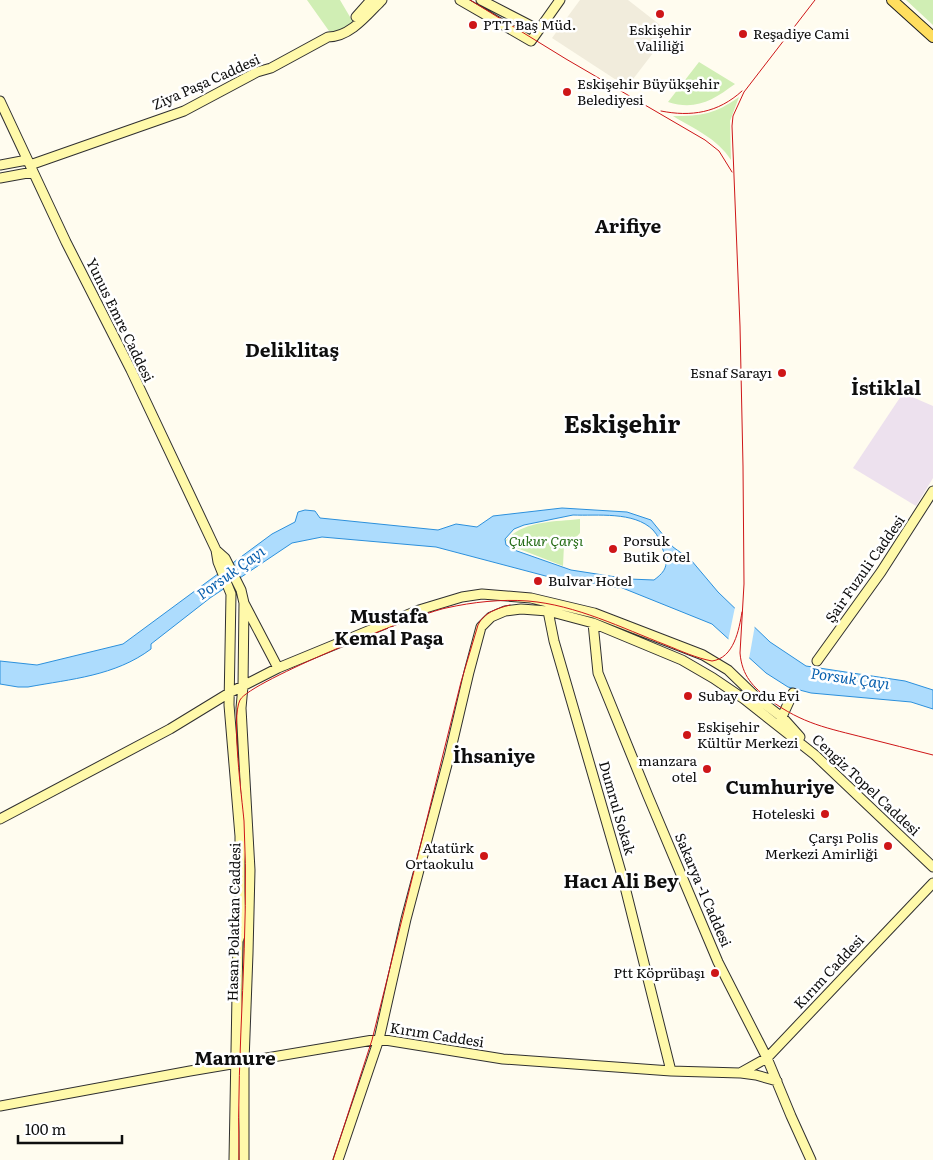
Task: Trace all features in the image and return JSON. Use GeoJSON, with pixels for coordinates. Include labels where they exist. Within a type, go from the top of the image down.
{"type":"FeatureCollection","features":[{"type":"Feature","properties":{"kind":"main road"},"geometry":{"type":"LineString","coordinates":[[357,20],[371,0]]}},
{"type":"Feature","properties":{"kind":"main road"},"geometry":{"type":"LineString","coordinates":[[357,20],[382,0]]}},
{"type":"Feature","properties":{"kind":"main road"},"geometry":{"type":"LineString","coordinates":[[460,0],[531,41],[560,0]]}},
{"type":"Feature","properties":{"kind":"main road"},"geometry":{"type":"LineString","coordinates":[[480,0],[539,30]]}},
{"type":"Feature","properties":{"kind":"main road"},"geometry":{"type":"LineString","coordinates":[[892,0],[933,37]]}},
{"type":"Feature","properties":{"kind":"main road","name":"Ziya Paşa Caddesi"},"geometry":{"type":"LineString","coordinates":[[0,178],[184,111],[257,72],[271,68],[328,37],[337,37],[357,20]]}},
{"type":"Feature","properties":{"kind":"main road","name":"Yunus Emre Caddesi"},"geometry":{"type":"LineString","coordinates":[[0,102],[66,242],[120,346],[216,550],[218,562],[231,594],[229,693],[240,865],[240,935],[238,941],[240,1063]]}},
{"type":"Feature","properties":{"kind":"main road","name":"Ziya Paşa Caddesi"},"geometry":{"type":"LineString","coordinates":[[0,165],[30,166]]}},
{"type":"Feature","properties":{"kind":"main road","name":"Şair Fuzuli Caddesi"},"geometry":{"type":"LineString","coordinates":[[817,661],[881,572],[933,491]]}},
{"type":"Feature","properties":{"kind":"main road","name":"Yunus Emre Caddesi"},"geometry":{"type":"LineString","coordinates":[[216,550],[225,558],[244,603],[278,668]]}},
{"type":"Feature","properties":{"kind":"main road"},"geometry":{"type":"LineString","coordinates":[[0,819],[170,729],[229,693],[278,668],[419,610],[462,597],[482,594],[506,595],[554,603],[594,613],[715,661],[728,670],[780,722]]}},
{"type":"Feature","properties":{"kind":"main road","name":"Yunus Emre Caddesi"},"geometry":{"type":"LineString","coordinates":[[243,686],[244,603]]}},
{"type":"Feature","properties":{"kind":"main road"},"geometry":{"type":"LineString","coordinates":[[338,1160],[379,1039],[406,918],[447,766],[481,626],[491,617],[506,611],[521,609],[548,611],[593,623],[690,665],[780,722]]}},
{"type":"Feature","properties":{"kind":"main road","name":"Dumrul Sokak"},"geometry":{"type":"LineString","coordinates":[[548,611],[554,641],[623,879],[671,1071]]}},
{"type":"Feature","properties":{"kind":"main road","name":"Sakarya -1 Caddesi"},"geometry":{"type":"LineString","coordinates":[[593,623],[598,673],[718,962],[767,1058],[790,1116],[812,1160]]}},
{"type":"Feature","properties":{"kind":"main road","name":"Hasan Polatkan Caddesi"},"geometry":{"type":"LineString","coordinates":[[243,686],[240,708],[250,870],[248,953],[240,1063],[244,1160]]}},
{"type":"Feature","properties":{"kind":"main road"},"geometry":{"type":"LineString","coordinates":[[780,722],[793,693]]}},
{"type":"Feature","properties":{"kind":"main road","name":"Cengiz Topel Caddesi"},"geometry":{"type":"LineString","coordinates":[[780,722],[816,754],[933,867]]}},
{"type":"Feature","properties":{"kind":"main road","name":"Kırım Caddesi"},"geometry":{"type":"LineString","coordinates":[[740,1073],[767,1058],[933,883]]}},
{"type":"Feature","properties":{"kind":"main road","name":"Kırım Caddesi"},"geometry":{"type":"LineString","coordinates":[[0,1106],[379,1039],[503,1060],[671,1071],[740,1073],[777,1081]]}},
{"type":"Feature","properties":{"kind":"main road"},"geometry":{"type":"LineString","coordinates":[[234,1160],[240,1063]]}},
{"type":"Feature","properties":{"kind":"shaded area"},"geometry":{"type":"Polygon","coordinates":[[[580,0],[628,0],[669,32],[627,87],[552,38],[580,0]]]}},
{"type":"Feature","properties":{"kind":"shaded area"},"geometry":{"type":"Polygon","coordinates":[[[903,393],[933,406],[933,478],[916,506],[853,468],[903,393]]]}},
{"type":"Feature","properties":{"kind":"green space"},"geometry":{"type":"Polygon","coordinates":[[[307,0],[340,0],[353,22],[337,32],[329,31],[307,0]]]}},
{"type":"Feature","properties":{"kind":"green space"},"geometry":{"type":"Polygon","coordinates":[[[906,0],[933,0],[933,25],[906,0]]]}},
{"type":"Feature","properties":{"kind":"green space"},"geometry":{"type":"Polygon","coordinates":[[[699,62],[735,84],[704,102],[687,105],[668,102],[699,62]]]}},
{"type":"Feature","properties":{"kind":"green space"},"geometry":{"type":"Polygon","coordinates":[[[739,97],[730,121],[731,160],[712,140],[673,116],[708,113],[723,107],[739,97]]]}},
{"type":"Feature","properties":{"kind":"green space","name":"Çukur Çarşı"},"geometry":{"type":"Polygon","coordinates":[[[580,519],[580,533],[569,545],[564,545],[563,566],[509,545],[506,540],[514,533],[531,525],[580,519]]]}},
{"type":"Feature","properties":{"kind":"water","name":"Porsuk Çayı"},"geometry":{"type":"Polygon","coordinates":[[[562,508],[627,512],[651,520],[673,547],[691,560],[718,592],[770,642],[806,666],[905,681],[933,690],[933,709],[911,702],[811,693],[788,687],[766,673],[712,624],[620,587],[557,579],[436,547],[322,537],[292,543],[210,598],[151,644],[151,649],[123,665],[76,679],[28,687],[0,684],[0,661],[37,665],[123,644],[272,534],[295,522],[298,512],[305,510],[315,511],[320,518],[438,530],[456,524],[477,527],[493,516],[562,508]],[[573,515],[524,525],[514,529],[505,539],[506,545],[517,551],[571,570],[629,579],[654,580],[664,571],[666,560],[658,537],[645,524],[626,517],[573,515]]]}},
{"type":"Feature","properties":{"kind":"pier"},"geometry":{"type":"Polygon","coordinates":[[[735,607],[755,625],[749,659],[728,641],[735,607]]]}},
{"type":"Feature","properties":{"kind":"tram line"},"geometry":{"type":"LineString","coordinates":[[470,0],[566,59],[705,140],[719,151],[732,172]]}},
{"type":"Feature","properties":{"kind":"tram line"},"geometry":{"type":"LineString","coordinates":[[815,0],[744,92],[733,116],[743,466],[744,584],[741,661],[746,675],[758,690],[793,715],[827,728],[933,755]]}},
{"type":"Feature","properties":{"kind":"tram line"},"geometry":{"type":"LineString","coordinates":[[661,111],[683,114],[714,109],[742,91]]}},
{"type":"Feature","properties":{"kind":"tram line"},"geometry":{"type":"LineString","coordinates":[[239,1160],[239,1075],[245,906],[244,821],[237,740],[240,700],[272,678],[336,649],[403,622],[446,608],[466,604],[518,600],[564,607],[599,618],[689,654],[712,661],[726,655],[730,649],[737,635],[742,612]]}},
{"type":"Feature","properties":{"kind":"tram line"},"geometry":{"type":"LineString","coordinates":[[333,1160],[372,1040],[461,682],[478,625],[487,614],[510,605]]}},
{"type":"Feature","properties":{"kind":"place","name":"Eskişehir Valiliği"},"geometry":{"type":"Point","coordinates":[660,14]}},
{"type":"Feature","properties":{"kind":"place","name":"PTT Baş Müd."},"geometry":{"type":"Point","coordinates":[473,25]}},
{"type":"Feature","properties":{"kind":"place","name":"Reşadiye Cami"},"geometry":{"type":"Point","coordinates":[743,34]}},
{"type":"Feature","properties":{"kind":"place","name":"Eskişehir Büyükşehir Belediyesi"},"geometry":{"type":"Point","coordinates":[567,92]}},
{"type":"Feature","properties":{"kind":"place","name":"Esnaf Sarayı"},"geometry":{"type":"Point","coordinates":[782,373]}},
{"type":"Feature","properties":{"kind":"place","name":"Porsuk Butik Otel"},"geometry":{"type":"Point","coordinates":[613,549]}},
{"type":"Feature","properties":{"kind":"place","name":"Bulvar Hotel"},"geometry":{"type":"Point","coordinates":[538,581]}},
{"type":"Feature","properties":{"kind":"place","name":"Subay Ordu Evi"},"geometry":{"type":"Point","coordinates":[688,696]}},
{"type":"Feature","properties":{"kind":"place","name":"Eskişehir Kültür Merkezi"},"geometry":{"type":"Point","coordinates":[687,735]}},
{"type":"Feature","properties":{"kind":"place","name":"manzara otel"},"geometry":{"type":"Point","coordinates":[707,769]}},
{"type":"Feature","properties":{"kind":"place","name":"Hoteleski"},"geometry":{"type":"Point","coordinates":[825,814]}},
{"type":"Feature","properties":{"kind":"place","name":"Çarşı Polis Merkezi Amirliği"},"geometry":{"type":"Point","coordinates":[888,846]}},
{"type":"Feature","properties":{"kind":"place","name":"Atatürk Ortaokulu"},"geometry":{"type":"Point","coordinates":[484,856]}},
{"type":"Feature","properties":{"kind":"place","name":"Ptt Köprübaşı"},"geometry":{"type":"Point","coordinates":[715,973]}},
{"type":"Feature","properties":{"kind":"district","name":"Arifiye"},"geometry":{"type":"Point","coordinates":[628,226]}},
{"type":"Feature","properties":{"kind":"district","name":"Deliklitaş"},"geometry":{"type":"Point","coordinates":[292,350]}},
{"type":"Feature","properties":{"kind":"district","name":"İstiklal"},"geometry":{"type":"Point","coordinates":[886,388]}},
{"type":"Feature","properties":{"kind":"district","name":"Eskişehir"},"geometry":{"type":"Point","coordinates":[622,425]}},
{"type":"Feature","properties":{"kind":"district","name":"Mustafa Kemal Paşa"},"geometry":{"type":"Point","coordinates":[389,627]}},
{"type":"Feature","properties":{"kind":"district","name":"İhsaniye"},"geometry":{"type":"Point","coordinates":[494,756]}},
{"type":"Feature","properties":{"kind":"district","name":"Cumhuriye"},"geometry":{"type":"Point","coordinates":[780,787]}},
{"type":"Feature","properties":{"kind":"district","name":"Hacı Ali Bey"},"geometry":{"type":"Point","coordinates":[621,881]}},
{"type":"Feature","properties":{"kind":"district","name":"Mamure"},"geometry":{"type":"Point","coordinates":[235,1058]}}]}
